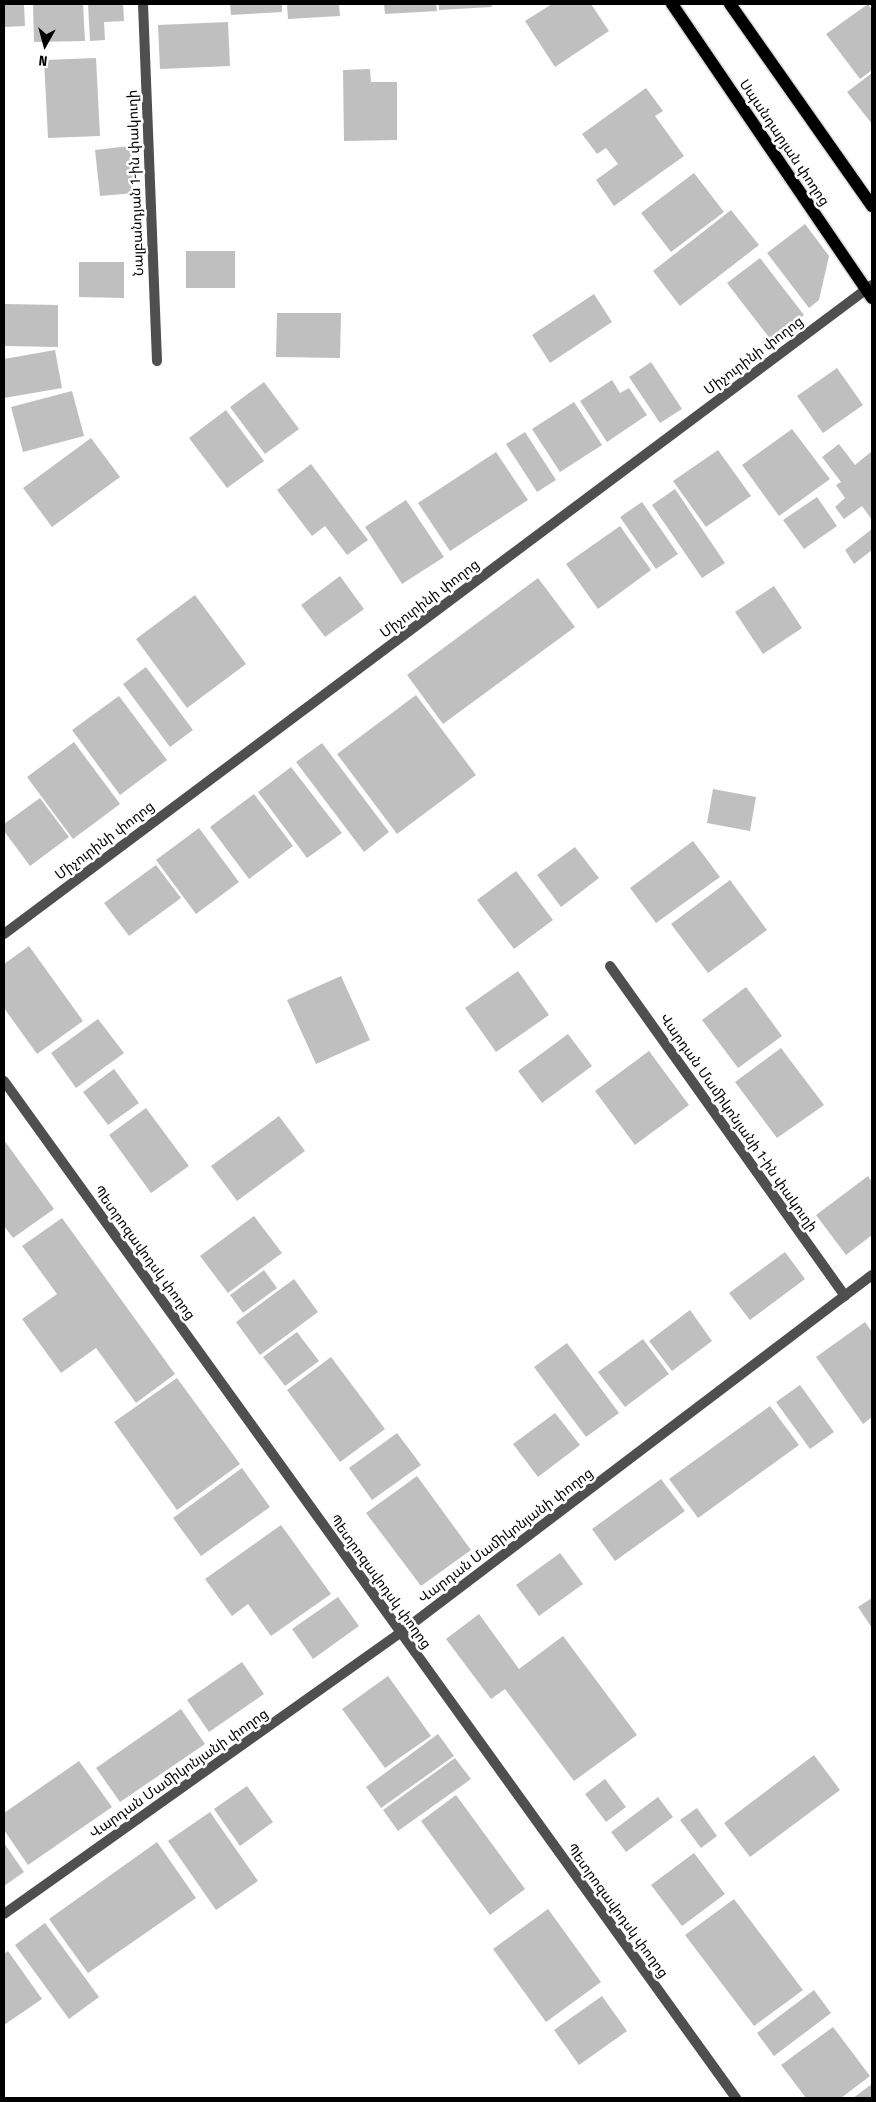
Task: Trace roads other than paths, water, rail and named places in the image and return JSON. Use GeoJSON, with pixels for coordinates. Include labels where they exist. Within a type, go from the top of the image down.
{"type":"FeatureCollection","features":[{"type":"Feature","properties":{"kind":"main road","name":"Սպանդարյան փողոց"},"geometry":{"type":"LineString","coordinates":[[672,4],[870,291]]}},
{"type":"Feature","properties":{"kind":"main road"},"geometry":{"type":"LineString","coordinates":[[730,4],[872,206]]}},
{"type":"Feature","properties":{"kind":"street","name":"Նալբանդյան 1-ին փակուղի"},"geometry":{"type":"LineString","coordinates":[[143,4],[157,361]]}},
{"type":"Feature","properties":{"kind":"street","name":"Միչուրինի փողոց"},"geometry":{"type":"LineString","coordinates":[[4,934],[870,291]]}},
{"type":"Feature","properties":{"kind":"street","name":"Վարդան Մամիկոնյանի 1-ին փակուղի"},"geometry":{"type":"LineString","coordinates":[[610,966],[845,1296]]}},
{"type":"Feature","properties":{"kind":"street","name":"Պետրոզավոդսկ փողոց"},"geometry":{"type":"LineString","coordinates":[[4,1081],[736,2098]]}},
{"type":"Feature","properties":{"kind":"street","name":"Վարդան Մամիկոնյանի փողոց"},"geometry":{"type":"LineString","coordinates":[[4,1914],[400,1633],[872,1275]]}}]}
